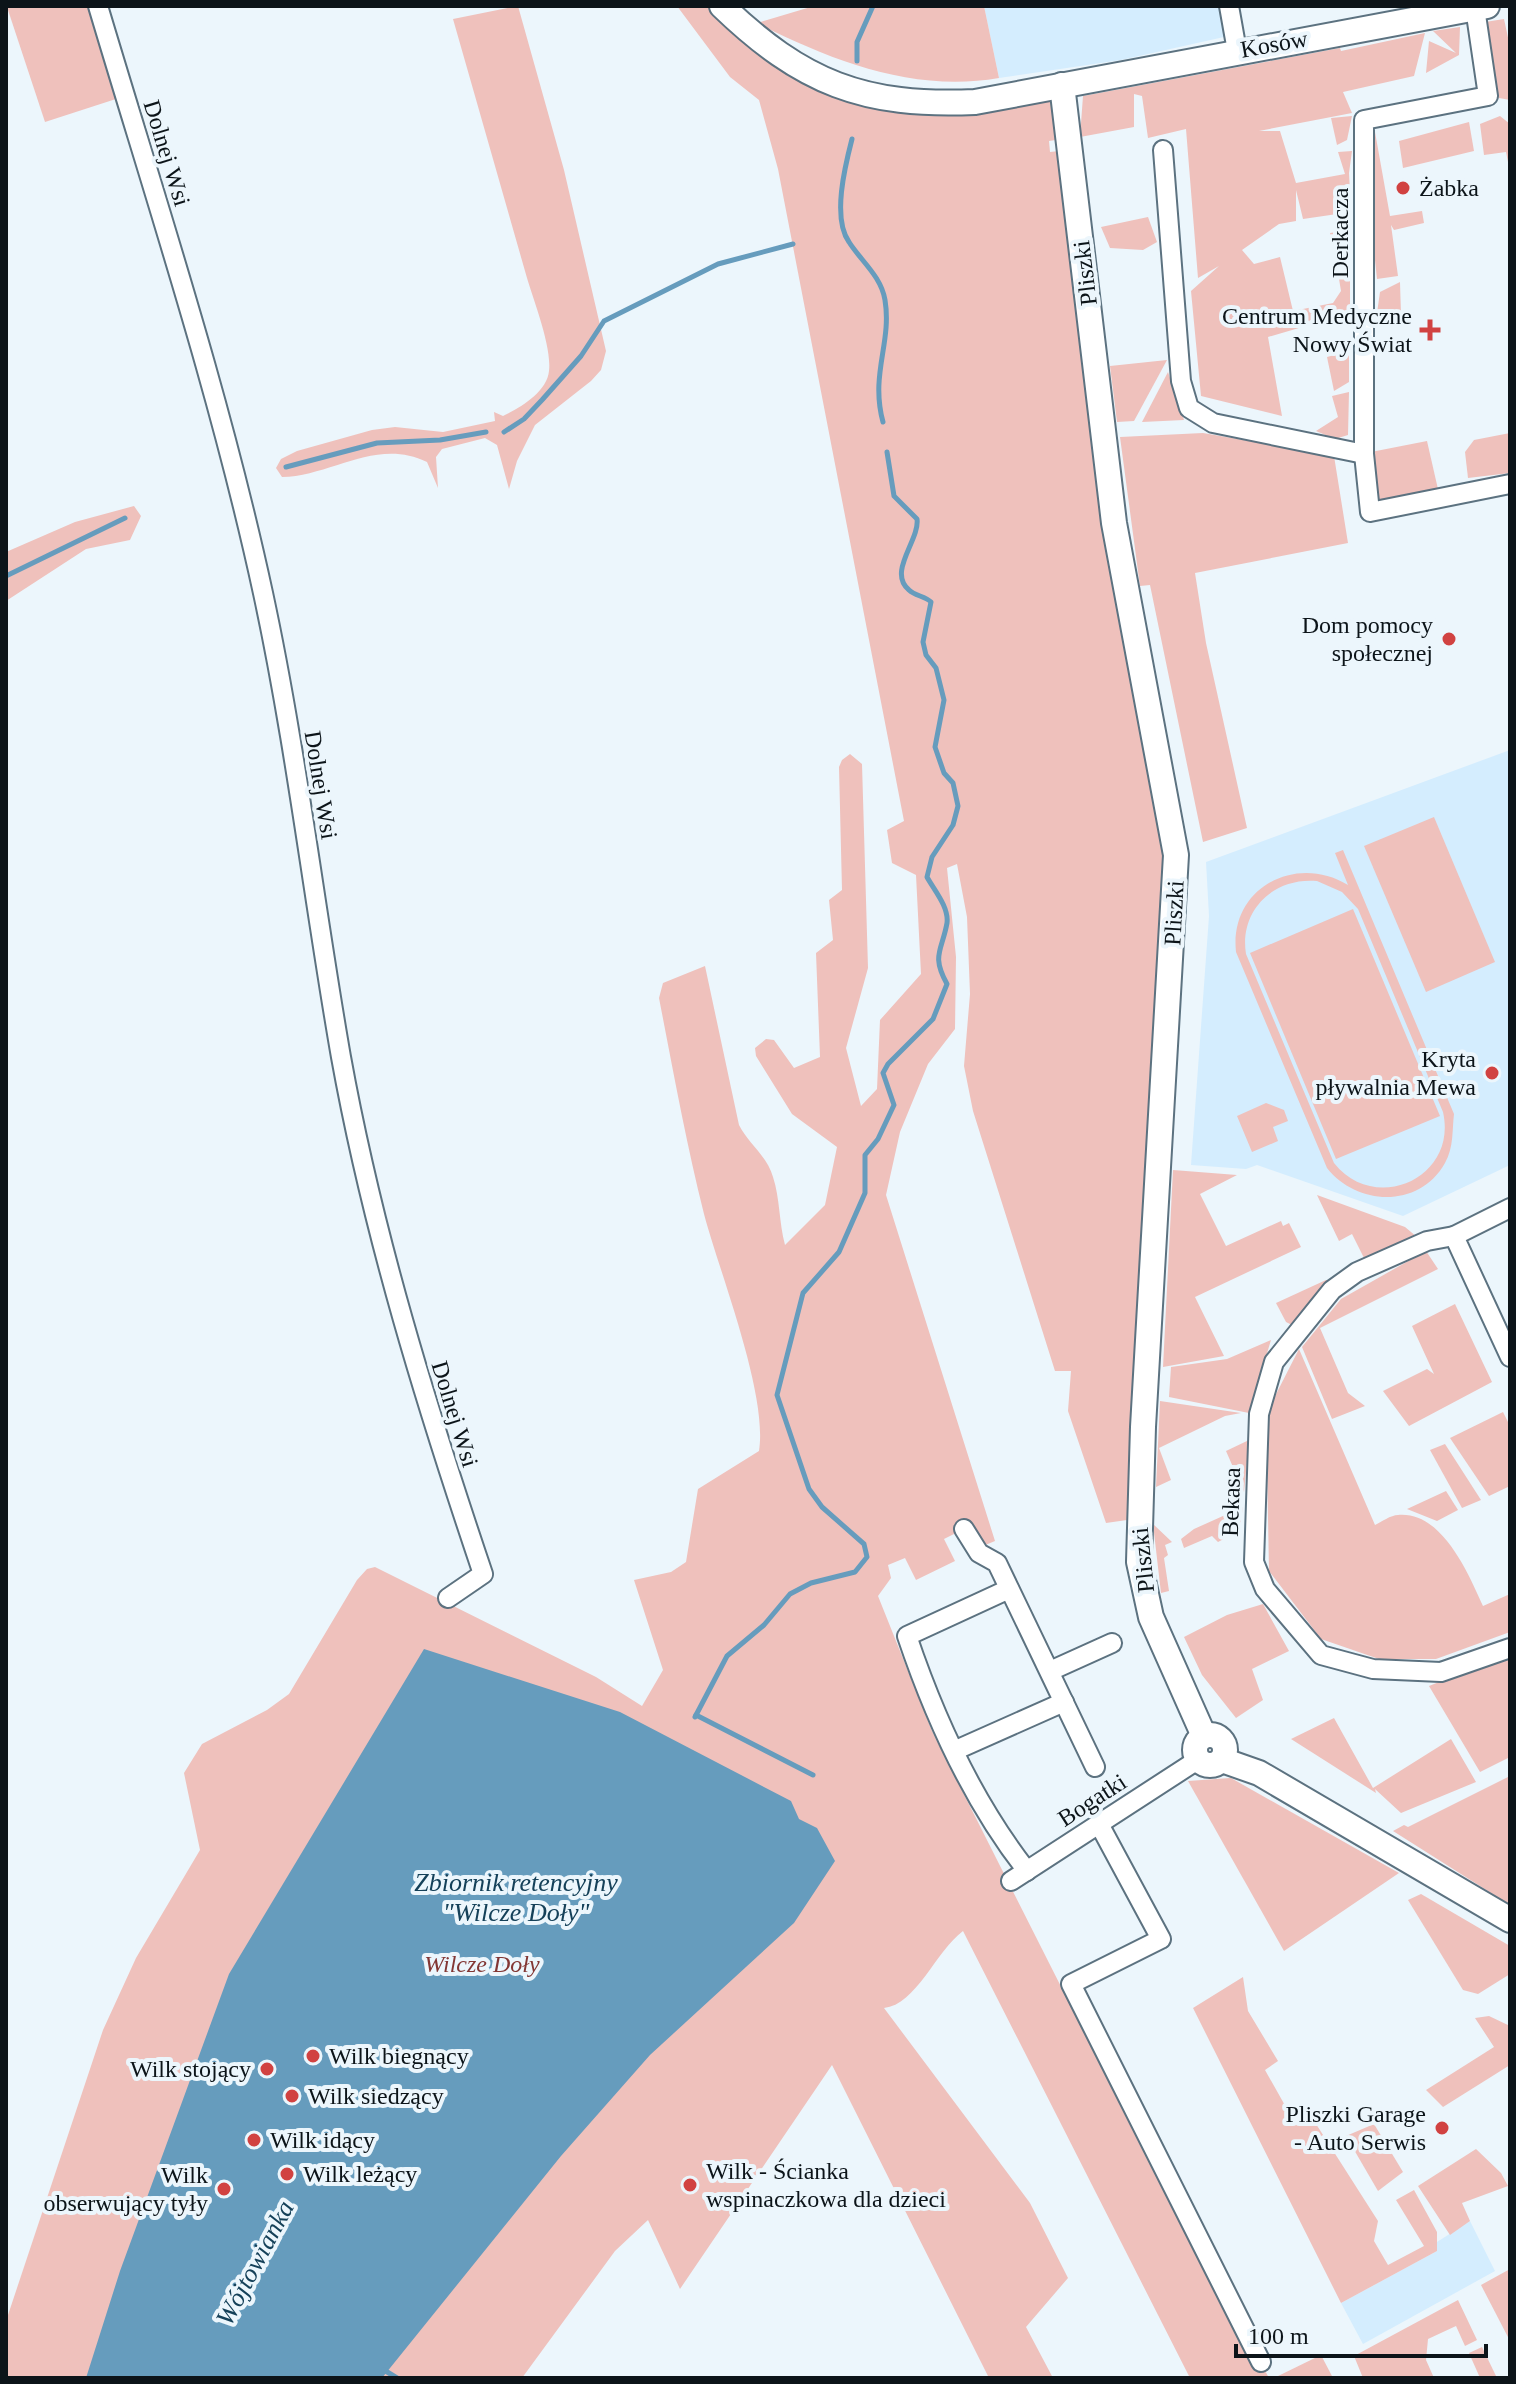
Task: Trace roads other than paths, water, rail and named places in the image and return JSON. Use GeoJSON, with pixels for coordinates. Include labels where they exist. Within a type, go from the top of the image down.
{"type":"FeatureCollection","features":[{"type":"Feature","properties":{"kind":"street","name":"Dolnej Wsi"},"geometry":{"type":"LineString","coordinates":[[98,6],[232,455],[278,671],[342,1060],[373,1208],[419,1380],[483,1574],[448,1598]]}},
{"type":"Feature","properties":{"kind":"street","name":"Kosów"},"geometry":{"type":"LineString","coordinates":[[722,6],[764,44],[803,70],[875,97],[905,102],[975,102],[1426,11],[1481,7]]}},
{"type":"Feature","properties":{"kind":"street"},"geometry":{"type":"LineString","coordinates":[[1229,6],[1237,51]]}},
{"type":"Feature","properties":{"kind":"street","name":"Derkacza"},"geometry":{"type":"LineString","coordinates":[[1481,7],[1488,96],[1364,120],[1364,454],[1370,512],[1510,484]]}},
{"type":"Feature","properties":{"kind":"street","name":"Pliszki"},"geometry":{"type":"LineString","coordinates":[[1062,85],[1117,538],[1176,855],[1138,1557],[1151,1617],[1208,1751]]}},
{"type":"Feature","properties":{"kind":"street"},"geometry":{"type":"LineString","coordinates":[[1163,150],[1181,381],[1189,408],[1213,423],[1364,454]]}},
{"type":"Feature","properties":{"kind":"street","name":"Bekasa"},"geometry":{"type":"LineString","coordinates":[[1510,1208],[1454,1236],[1427,1241],[1357,1272],[1332,1290],[1274,1362],[1259,1414],[1254,1562],[1265,1589],[1321,1655],[1373,1669],[1441,1672],[1510,1648]]}},
{"type":"Feature","properties":{"kind":"street"},"geometry":{"type":"LineString","coordinates":[[1454,1236],[1510,1357]]}},
{"type":"Feature","properties":{"kind":"street"},"geometry":{"type":"LineString","coordinates":[[964,1529],[979,1553],[997,1563],[1095,1767]]}},
{"type":"Feature","properties":{"kind":"street"},"geometry":{"type":"LineString","coordinates":[[1009,1589],[907,1636],[924,1687],[956,1750],[1064,1702]]}},
{"type":"Feature","properties":{"kind":"street"},"geometry":{"type":"LineString","coordinates":[[1050,1671],[1112,1643]]}},
{"type":"Feature","properties":{"kind":"street","name":"Bogatki"},"geometry":{"type":"LineString","coordinates":[[956,1750],[985,1814],[1019,1876],[1208,1751]]}},
{"type":"Feature","properties":{"kind":"street"},"geometry":{"type":"LineString","coordinates":[[1208,1751],[1259,1773],[1510,1920]]}},
{"type":"Feature","properties":{"kind":"street"},"geometry":{"type":"LineString","coordinates":[[1099,1824],[1161,1939],[1071,1984],[1261,2362]]}},
{"type":"Feature","properties":{"kind":"water","name":"Zbiornik retencyjny \"Wilcze Doły\""},"geometry":{"type":"Polygon","coordinates":[[[424,1649],[620,1712],[791,1801],[799,1819],[817,1828],[835,1861],[794,1923],[650,2055],[561,2156],[382,2378],[86,2378],[120,2271],[229,1974],[424,1649]]]}},
{"type":"Feature","properties":{"kind":"waterway","name":"Wójtowianka"},"geometry":{"type":"LineString","coordinates":[[857,61],[857,42],[873,6]]}},
{"type":"Feature","properties":{"kind":"waterway","name":"Wójtowianka"},"geometry":{"type":"LineString","coordinates":[[852,139],[842,192],[841,220],[849,242],[875,276],[885,300],[886,330],[879,389],[883,422]]}},
{"type":"Feature","properties":{"kind":"waterway"},"geometry":{"type":"LineString","coordinates":[[504,432],[524,419],[542,400],[581,356],[604,321],[718,264],[793,244]]}},
{"type":"Feature","properties":{"kind":"waterway"},"geometry":{"type":"LineString","coordinates":[[286,467],[377,443],[440,440],[486,432]]}},
{"type":"Feature","properties":{"kind":"waterway","name":"Wójtowianka"},"geometry":{"type":"LineString","coordinates":[[695,1717],[727,1656],[764,1625],[790,1594],[811,1583],[855,1572],[867,1557],[864,1544],[822,1507],[809,1489],[777,1395],[803,1293],[839,1252],[865,1193],[865,1155],[878,1139],[894,1105],[883,1073],[888,1064],[933,1019],[947,984],[939,959],[947,917],[927,877],[932,857],[953,825],[958,806],[953,783],[944,773],[935,747],[944,700],[936,668],[926,655],[923,642],[931,602],[909,590],[901,574],[917,519],[894,496],[887,452]]}},
{"type":"Feature","properties":{"kind":"waterway"},"geometry":{"type":"LineString","coordinates":[[6,576],[125,518]]}},
{"type":"Feature","properties":{"kind":"waterway"},"geometry":{"type":"LineString","coordinates":[[696,1715],[813,1775]]}},
{"type":"Feature","properties":{"kind":"waterway"},"geometry":{"type":"LineString","coordinates":[[384,2370],[397,2378]]}},
{"type":"Feature","properties":{"kind":"place","name":"Żabka"},"geometry":{"type":"Point","coordinates":[1403,188]}},
{"type":"Feature","properties":{"kind":"place","name":"Centrum Medyczne Nowy Świat"},"geometry":{"type":"Point","coordinates":[1430,330]}},
{"type":"Feature","properties":{"kind":"place","name":"Dom pomocy społecznej"},"geometry":{"type":"Point","coordinates":[1449,639]}},
{"type":"Feature","properties":{"kind":"place","name":"Kryta pływalnia Mewa"},"geometry":{"type":"Point","coordinates":[1492,1073]}},
{"type":"Feature","properties":{"kind":"place","name":"Wilk biegnący"},"geometry":{"type":"Point","coordinates":[313,2056]}},
{"type":"Feature","properties":{"kind":"place","name":"Wilk stojący"},"geometry":{"type":"Point","coordinates":[267,2069]}},
{"type":"Feature","properties":{"kind":"place","name":"Wilk siedzący"},"geometry":{"type":"Point","coordinates":[292,2096]}},
{"type":"Feature","properties":{"kind":"place","name":"Pliszki Garage - Auto Serwis"},"geometry":{"type":"Point","coordinates":[1442,2128]}},
{"type":"Feature","properties":{"kind":"place","name":"Wilk idący"},"geometry":{"type":"Point","coordinates":[254,2140]}},
{"type":"Feature","properties":{"kind":"place","name":"Wilk leżący"},"geometry":{"type":"Point","coordinates":[287,2174]}},
{"type":"Feature","properties":{"kind":"place","name":"Wilk - Ścianka wspinaczkowa dla dzieci"},"geometry":{"type":"Point","coordinates":[690,2185]}},
{"type":"Feature","properties":{"kind":"place","name":"Wilk obserwujący tyły"},"geometry":{"type":"Point","coordinates":[224,2189]}},
{"type":"Feature","properties":{"kind":"park label","name":"Wilcze Doły"},"geometry":{"type":"Point","coordinates":[482,1964]}}]}
